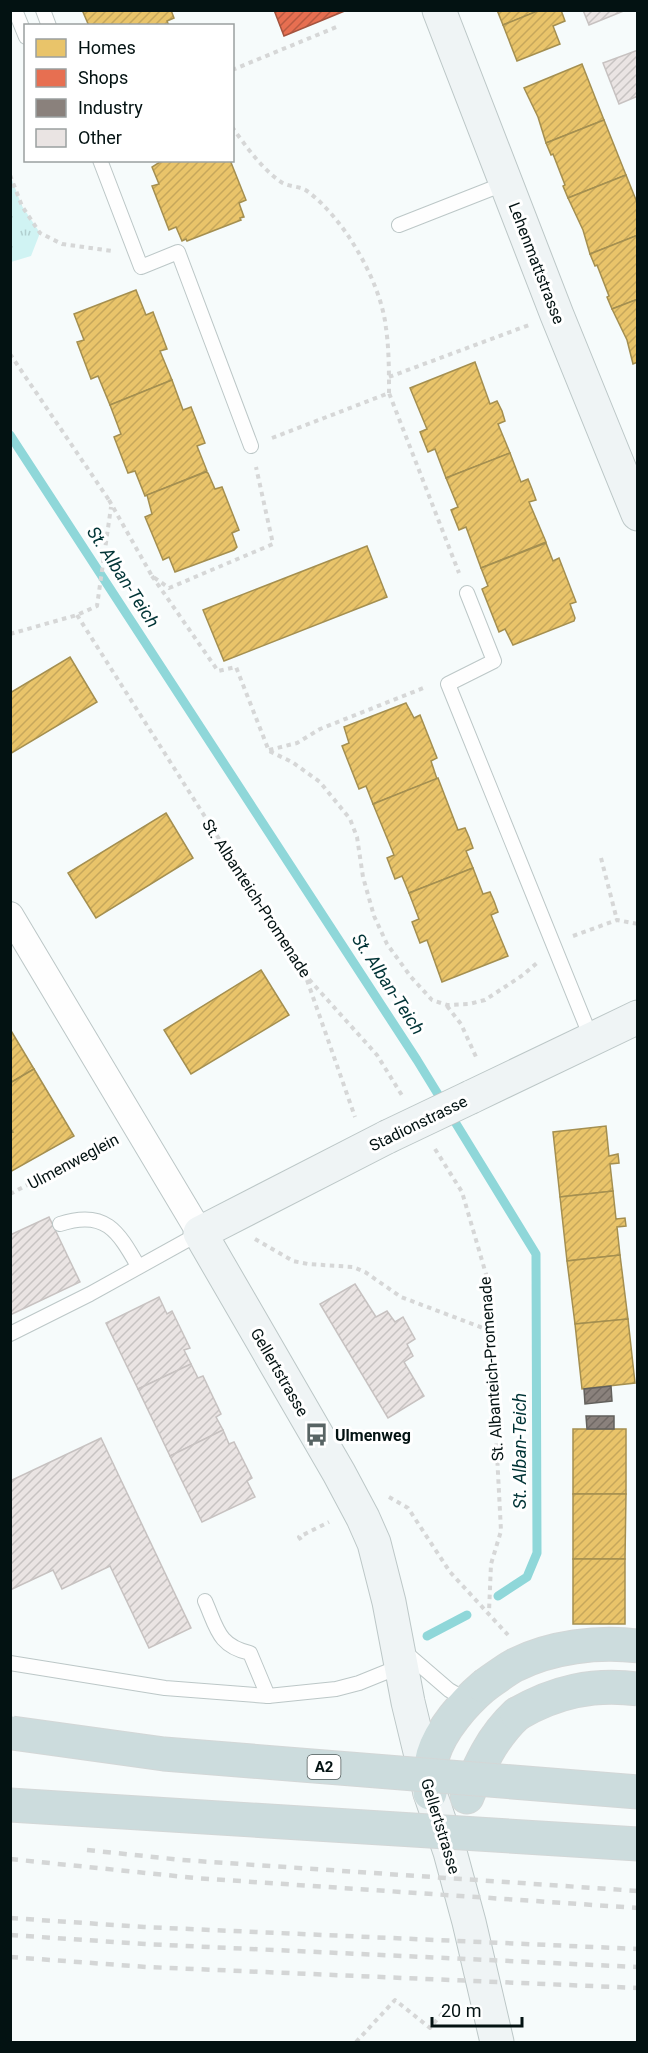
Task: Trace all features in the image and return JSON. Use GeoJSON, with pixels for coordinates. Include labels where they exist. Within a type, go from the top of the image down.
{"type":"FeatureCollection","features":[{"type":"Feature","properties":{"kind":"highway"},"geometry":{"type":"LineString","coordinates":[[430,1793],[433,1755],[444,1734],[476,1694],[514,1666],[548,1652],[600,1646],[638,1646]]}},
{"type":"Feature","properties":{"kind":"highway"},"geometry":{"type":"LineString","coordinates":[[467,1797],[486,1752],[501,1729],[517,1714],[535,1704],[572,1690],[594,1687],[638,1689]]}},
{"type":"Feature","properties":{"kind":"highway","name":"A2"},"geometry":{"type":"LineString","coordinates":[[11,1733],[164,1754],[638,1792]]}},
{"type":"Feature","properties":{"kind":"highway"},"geometry":{"type":"LineString","coordinates":[[10,1805],[638,1845]]}},
{"type":"Feature","properties":{"kind":"street","name":"Lehenmattstrasse"},"geometry":{"type":"LineString","coordinates":[[439,10],[557,315],[638,514]]}},
{"type":"Feature","properties":{"kind":"street","name":"Gellertstrasse"},"geometry":{"type":"LineString","coordinates":[[10,915],[200,1233],[363,1518],[374,1543],[430,1793],[450,1852],[469,1922],[497,2043]]}},
{"type":"Feature","properties":{"kind":"street","name":"Stadionstrasse"},"geometry":{"type":"LineString","coordinates":[[200,1233],[377,1143],[638,1017]]}},
{"type":"Feature","properties":{"kind":"street"},"geometry":{"type":"LineString","coordinates":[[450,1852],[458,1820],[467,1797],[485,1783],[499,1777],[512,1774],[638,1785]]}},
{"type":"Feature","properties":{"kind":"lane"},"geometry":{"type":"LineString","coordinates":[[15,10],[24,32]]}},
{"type":"Feature","properties":{"kind":"lane"},"geometry":{"type":"LineString","coordinates":[[101,162],[141,267],[178,252],[251,446]]}},
{"type":"Feature","properties":{"kind":"lane"},"geometry":{"type":"LineString","coordinates":[[399,225],[506,183]]}},
{"type":"Feature","properties":{"kind":"lane"},"geometry":{"type":"LineString","coordinates":[[467,593],[494,661],[448,684],[592,1040]]}},
{"type":"Feature","properties":{"kind":"lane"},"geometry":{"type":"LineString","coordinates":[[60,1224],[86,1218],[107,1224],[118,1234],[138,1266]]}},
{"type":"Feature","properties":{"kind":"lane"},"geometry":{"type":"LineString","coordinates":[[10,1334],[90,1294],[200,1233]]}},
{"type":"Feature","properties":{"kind":"lane"},"geometry":{"type":"LineString","coordinates":[[204,1601],[220,1635],[228,1645],[236,1650],[250,1653],[268,1696]]}},
{"type":"Feature","properties":{"kind":"lane"},"geometry":{"type":"LineString","coordinates":[[10,1663],[165,1688],[268,1696],[336,1689],[359,1683],[399,1654],[410,1658],[449,1690],[476,1694]]}},
{"type":"Feature","properties":{"kind":"path"},"geometry":{"type":"LineString","coordinates":[[234,69],[339,26]]}},
{"type":"Feature","properties":{"kind":"path"},"geometry":{"type":"LineString","coordinates":[[234,130],[248,150],[282,183],[304,189],[329,209],[356,247],[377,292],[386,326],[389,393],[467,593]]}},
{"type":"Feature","properties":{"kind":"path"},"geometry":{"type":"LineString","coordinates":[[10,175],[22,206],[40,233],[62,244],[136,255]]}},
{"type":"Feature","properties":{"kind":"path"},"geometry":{"type":"LineString","coordinates":[[389,377],[557,315]]}},
{"type":"Feature","properties":{"kind":"path"},"geometry":{"type":"LineString","coordinates":[[10,354],[109,500],[152,576],[218,671],[236,667],[269,751],[292,762],[320,782],[350,819],[357,837],[363,877],[374,916],[387,944],[411,977],[432,1000],[447,1005],[470,1004],[485,1000],[523,975],[554,946],[583,931],[617,920],[638,924]]}},
{"type":"Feature","properties":{"kind":"path"},"geometry":{"type":"LineString","coordinates":[[152,576],[170,588],[273,544],[251,446],[389,393]]}},
{"type":"Feature","properties":{"kind":"path"},"geometry":{"type":"LineString","coordinates":[[10,634],[77,615],[97,606],[112,509],[109,500]]}},
{"type":"Feature","properties":{"kind":"path","name":"St. Albanteich-Promenade"},"geometry":{"type":"LineString","coordinates":[[77,615],[306,976],[377,1055],[407,1104]]}},
{"type":"Feature","properties":{"kind":"path"},"geometry":{"type":"LineString","coordinates":[[269,751],[297,743],[320,729],[431,685],[448,684]]}},
{"type":"Feature","properties":{"kind":"path"},"geometry":{"type":"LineString","coordinates":[[601,858],[617,920]]}},
{"type":"Feature","properties":{"kind":"path"},"geometry":{"type":"LineString","coordinates":[[306,976],[377,1143]]}},
{"type":"Feature","properties":{"kind":"path"},"geometry":{"type":"LineString","coordinates":[[447,1005],[461,1024],[478,1063],[478,1094]]}},
{"type":"Feature","properties":{"kind":"path","name":"Ulmenweglein"},"geometry":{"type":"LineString","coordinates":[[10,1194],[43,1179],[136,1127]]}},
{"type":"Feature","properties":{"kind":"path","name":"St. Albanteich-Promenade"},"geometry":{"type":"LineString","coordinates":[[432,1143],[462,1192],[488,1281],[501,1531],[491,1564],[489,1612]]}},
{"type":"Feature","properties":{"kind":"path"},"geometry":{"type":"LineString","coordinates":[[248,1236],[293,1261],[352,1267],[365,1272],[401,1297],[491,1330]]}},
{"type":"Feature","properties":{"kind":"path"},"geometry":{"type":"LineString","coordinates":[[408,1508],[450,1572],[515,1643]]}},
{"type":"Feature","properties":{"kind":"path"},"geometry":{"type":"LineString","coordinates":[[301,1540],[299,1537],[335,1519]]}},
{"type":"Feature","properties":{"kind":"path"},"geometry":{"type":"LineString","coordinates":[[356,2043],[395,2000],[430,2028],[451,2003]]}},
{"type":"Feature","properties":{"kind":"green space"},"geometry":{"type":"Polygon","coordinates":[[[10,175],[22,206],[40,233],[31,256],[11,262],[10,175]]]}},
{"type":"Feature","properties":{"kind":"building: Homes"},"geometry":{"type":"Polygon","coordinates":[[[87,10],[171,10],[174,18],[167,21],[168,24],[88,24],[83,12],[87,10]]]}},
{"type":"Feature","properties":{"kind":"building: Homes"},"geometry":{"type":"Polygon","coordinates":[[[497,10],[540,10],[503,25],[497,10]]]}},
{"type":"Feature","properties":{"kind":"building: Homes"},"geometry":{"type":"Polygon","coordinates":[[[540,10],[561,10],[565,21],[553,26],[560,44],[517,61],[503,25],[540,10]]]}},
{"type":"Feature","properties":{"kind":"building: Homes"},"geometry":{"type":"Polygon","coordinates":[[[582,64],[604,120],[546,143],[538,117],[524,88],[582,64]]]}},
{"type":"Feature","properties":{"kind":"building: Homes"},"geometry":{"type":"Polygon","coordinates":[[[604,120],[626,175],[568,198],[553,154],[551,155],[546,143],[604,120]]]}},
{"type":"Feature","properties":{"kind":"building: Homes"},"geometry":{"type":"Polygon","coordinates":[[[160,162],[231,162],[246,200],[239,203],[244,217],[187,241],[186,239],[182,241],[176,227],[169,230],[152,186],[159,184],[152,167],[160,162]]]}},
{"type":"Feature","properties":{"kind":"building: Homes"},"geometry":{"type":"Polygon","coordinates":[[[626,175],[638,205],[638,235],[590,254],[583,230],[568,198],[626,175]]]}},
{"type":"Feature","properties":{"kind":"building: Homes"},"geometry":{"type":"Polygon","coordinates":[[[638,235],[638,299],[612,309],[597,265],[595,266],[590,254],[638,235]]]}},
{"type":"Feature","properties":{"kind":"building: Homes"},"geometry":{"type":"Polygon","coordinates":[[[136,290],[146,315],[153,312],[167,349],[160,351],[172,380],[110,405],[98,376],[91,379],[77,342],[84,340],[74,314],[136,290]]]}},
{"type":"Feature","properties":{"kind":"building: Homes"},"geometry":{"type":"Polygon","coordinates":[[[638,299],[638,362],[633,364],[627,340],[612,309],[638,299]]]}},
{"type":"Feature","properties":{"kind":"building: Homes"},"geometry":{"type":"Polygon","coordinates":[[[475,362],[490,404],[497,401],[502,411],[505,421],[498,424],[510,453],[446,478],[435,449],[428,452],[420,432],[427,429],[410,388],[475,362]]]}},
{"type":"Feature","properties":{"kind":"building: Homes"},"geometry":{"type":"Polygon","coordinates":[[[172,380],[183,410],[191,407],[205,443],[197,446],[207,471],[145,496],[135,471],[128,473],[114,437],[121,434],[110,405],[172,380]]]}},
{"type":"Feature","properties":{"kind":"building: Homes"},"geometry":{"type":"Polygon","coordinates":[[[510,453],[521,482],[528,479],[536,500],[529,502],[546,542],[481,568],[466,527],[459,530],[451,510],[458,507],[446,478],[510,453]]]}},
{"type":"Feature","properties":{"kind":"building: Homes"},"geometry":{"type":"Polygon","coordinates":[[[206,472],[215,489],[222,487],[239,530],[232,533],[237,547],[175,572],[169,557],[163,560],[145,517],[152,514],[147,495],[206,472]]]}},
{"type":"Feature","properties":{"kind":"building: Homes"},"geometry":{"type":"Polygon","coordinates":[[[546,543],[553,561],[559,558],[576,602],[570,604],[575,618],[574,621],[513,645],[505,629],[499,632],[482,589],[488,586],[481,568],[546,543]]]}},
{"type":"Feature","properties":{"kind":"building: Homes"},"geometry":{"type":"Polygon","coordinates":[[[367,546],[387,597],[224,661],[203,610],[367,546]]]}},
{"type":"Feature","properties":{"kind":"building: Homes"},"geometry":{"type":"Polygon","coordinates":[[[70,657],[97,702],[10,754],[10,693],[70,657]]]}},
{"type":"Feature","properties":{"kind":"building: Homes"},"geometry":{"type":"Polygon","coordinates":[[[406,703],[414,718],[420,715],[437,758],[431,761],[437,779],[373,804],[366,786],[359,789],[342,746],[349,743],[344,727],[406,703]]]}},
{"type":"Feature","properties":{"kind":"building: Homes"},"geometry":{"type":"Polygon","coordinates":[[[438,778],[458,830],[465,828],[469,837],[473,848],[466,851],[473,868],[409,893],[402,876],[395,879],[387,858],[394,855],[373,804],[438,778]]]}},
{"type":"Feature","properties":{"kind":"building: Homes"},"geometry":{"type":"Polygon","coordinates":[[[166,813],[193,858],[96,918],[68,873],[166,813]]]}},
{"type":"Feature","properties":{"kind":"building: Homes"},"geometry":{"type":"Polygon","coordinates":[[[473,868],[483,894],[490,892],[494,901],[498,912],[491,915],[508,956],[442,982],[427,940],[420,943],[412,922],[419,919],[409,893],[473,868]]]}},
{"type":"Feature","properties":{"kind":"building: Homes"},"geometry":{"type":"Polygon","coordinates":[[[261,970],[289,1015],[191,1074],[164,1030],[261,970]]]}},
{"type":"Feature","properties":{"kind":"building: Homes"},"geometry":{"type":"Polygon","coordinates":[[[10,1029],[34,1069],[10,1083],[10,1029]]]}},
{"type":"Feature","properties":{"kind":"building: Homes"},"geometry":{"type":"Polygon","coordinates":[[[34,1069],[74,1136],[10,1172],[10,1133],[13,1132],[10,1128],[10,1083],[34,1069]]]}},
{"type":"Feature","properties":{"kind":"building: Homes"},"geometry":{"type":"Polygon","coordinates":[[[606,1126],[609,1156],[618,1154],[619,1163],[610,1164],[613,1191],[560,1197],[553,1132],[606,1126]]]}},
{"type":"Feature","properties":{"kind":"building: Homes"},"geometry":{"type":"Polygon","coordinates":[[[613,1191],[616,1219],[625,1218],[626,1226],[617,1227],[620,1255],[567,1261],[560,1197],[613,1191]]]}},
{"type":"Feature","properties":{"kind":"building: Homes"},"geometry":{"type":"Polygon","coordinates":[[[620,1255],[628,1319],[575,1324],[567,1261],[620,1255]]]}},
{"type":"Feature","properties":{"kind":"building: Homes"},"geometry":{"type":"Polygon","coordinates":[[[628,1319],[635,1383],[582,1389],[575,1324],[628,1319]]]}},
{"type":"Feature","properties":{"kind":"building: Homes"},"geometry":{"type":"Polygon","coordinates":[[[573,1429],[626,1429],[626,1494],[573,1494],[573,1429]]]}},
{"type":"Feature","properties":{"kind":"building: Homes"},"geometry":{"type":"Polygon","coordinates":[[[573,1494],[626,1494],[625,1559],[573,1559],[573,1494]]]}},
{"type":"Feature","properties":{"kind":"building: Homes"},"geometry":{"type":"Polygon","coordinates":[[[573,1559],[625,1559],[625,1624],[573,1624],[573,1559]]]}},
{"type":"Feature","properties":{"kind":"building: Shops"},"geometry":{"type":"Polygon","coordinates":[[[274,10],[347,10],[284,36],[274,10]]]}},
{"type":"Feature","properties":{"kind":"building: Industry"},"geometry":{"type":"Polygon","coordinates":[[[611,1386],[612,1401],[585,1404],[584,1389],[611,1386]]]}},
{"type":"Feature","properties":{"kind":"building: Industry"},"geometry":{"type":"Polygon","coordinates":[[[586,1416],[614,1416],[614,1429],[587,1429],[586,1416]]]}},
{"type":"Feature","properties":{"kind":"building: Other"},"geometry":{"type":"Polygon","coordinates":[[[583,10],[626,10],[589,25],[583,10]]]}},
{"type":"Feature","properties":{"kind":"building: Other"},"geometry":{"type":"Polygon","coordinates":[[[638,50],[638,96],[619,104],[603,63],[638,50]]]}},
{"type":"Feature","properties":{"kind":"building: Other"},"geometry":{"type":"Polygon","coordinates":[[[49,1217],[80,1282],[10,1315],[10,1235],[49,1217]]]}},
{"type":"Feature","properties":{"kind":"building: Other"},"geometry":{"type":"Polygon","coordinates":[[[355,1284],[376,1317],[387,1311],[395,1322],[403,1317],[415,1339],[407,1344],[413,1356],[404,1362],[424,1396],[388,1418],[320,1304],[355,1284]]]}},
{"type":"Feature","properties":{"kind":"building: Other"},"geometry":{"type":"Polygon","coordinates":[[[159,1297],[167,1314],[172,1311],[190,1348],[184,1350],[191,1364],[138,1389],[106,1323],[159,1297]]]}},
{"type":"Feature","properties":{"kind":"building: Other"},"geometry":{"type":"Polygon","coordinates":[[[191,1364],[198,1378],[203,1376],[221,1414],[216,1417],[223,1430],[170,1456],[138,1389],[191,1364]]]}},
{"type":"Feature","properties":{"kind":"building: Other"},"geometry":{"type":"Polygon","coordinates":[[[223,1430],[229,1444],[234,1442],[252,1478],[247,1481],[255,1497],[202,1522],[170,1456],[223,1430]]]}},
{"type":"Feature","properties":{"kind":"building: Other"},"geometry":{"type":"Polygon","coordinates":[[[101,1438],[191,1628],[149,1648],[110,1566],[62,1589],[53,1570],[10,1590],[10,1481],[101,1438]]]}},
{"type":"Feature","properties":{"kind":"waterway","name":"St. Alban-Teich"},"geometry":{"type":"LineString","coordinates":[[10,435],[417,1060],[536,1254],[537,1553],[527,1577],[498,1596]]}},
{"type":"Feature","properties":{"kind":"waterway","name":"St. Alban-Teich"},"geometry":{"type":"LineString","coordinates":[[427,1636],[467,1615]]}},
{"type":"Feature","properties":{"kind":"railway"},"geometry":{"type":"LineString","coordinates":[[87,1850],[182,1860],[638,1891]]}},
{"type":"Feature","properties":{"kind":"railway"},"geometry":{"type":"LineString","coordinates":[[10,1859],[195,1878],[638,1908]]}},
{"type":"Feature","properties":{"kind":"railway"},"geometry":{"type":"LineString","coordinates":[[10,1918],[144,1927],[638,1949]]}},
{"type":"Feature","properties":{"kind":"railway"},"geometry":{"type":"LineString","coordinates":[[10,1935],[145,1944],[638,1967]]}},
{"type":"Feature","properties":{"kind":"railway"},"geometry":{"type":"LineString","coordinates":[[10,1957],[147,1967],[638,1988]]}},
{"type":"Feature","properties":{"kind":"place","name":"Ulmenweg"},"geometry":{"type":"Point","coordinates":[317,1435]}}]}
